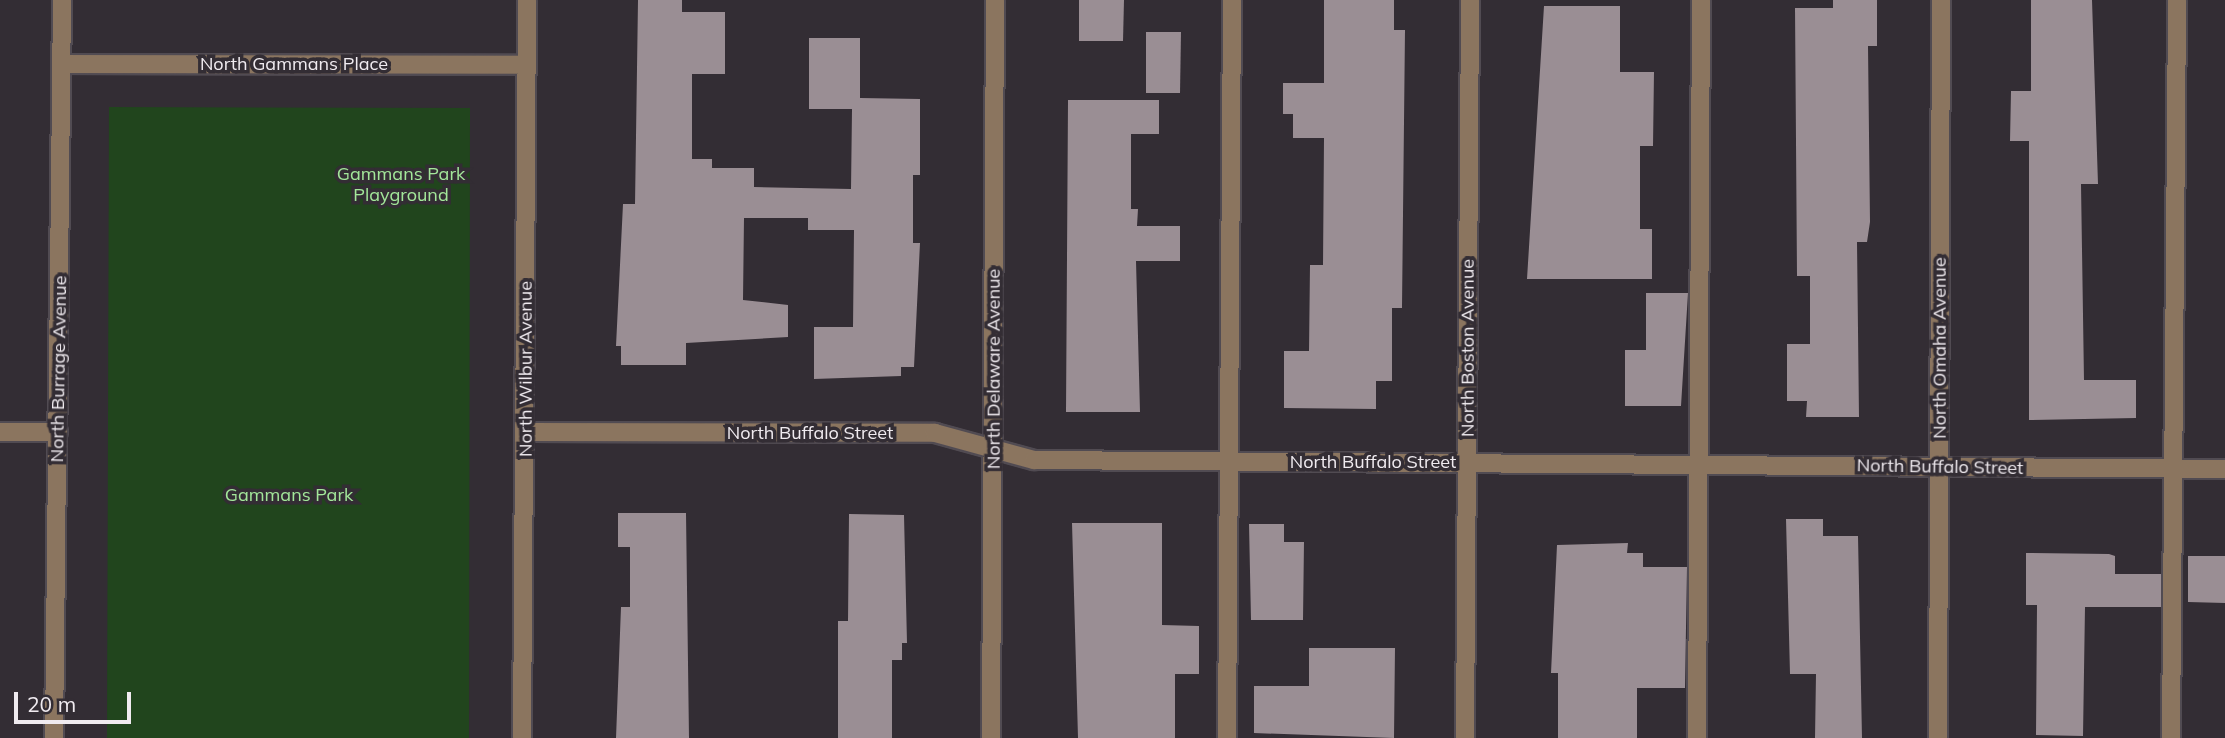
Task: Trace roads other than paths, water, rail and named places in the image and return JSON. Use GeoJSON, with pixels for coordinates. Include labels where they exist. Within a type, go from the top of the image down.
{"type":"FeatureCollection","features":[{"type":"Feature","properties":{"kind":"street","name":"North Burrage Avenue"},"geometry":{"type":"LineString","coordinates":[[54,738],[62,0]]}},
{"type":"Feature","properties":{"kind":"street","name":"North Wilbur Avenue"},"geometry":{"type":"LineString","coordinates":[[522,738],[527,0]]}},
{"type":"Feature","properties":{"kind":"street","name":"North Delaware Avenue"},"geometry":{"type":"LineString","coordinates":[[991,738],[995,0]]}},
{"type":"Feature","properties":{"kind":"street"},"geometry":{"type":"LineString","coordinates":[[1227,738],[1232,0]]}},
{"type":"Feature","properties":{"kind":"street","name":"North Boston Avenue"},"geometry":{"type":"LineString","coordinates":[[1465,738],[1470,0]]}},
{"type":"Feature","properties":{"kind":"street"},"geometry":{"type":"LineString","coordinates":[[1697,738],[1701,0]]}},
{"type":"Feature","properties":{"kind":"street","name":"North Omaha Avenue"},"geometry":{"type":"LineString","coordinates":[[1938,738],[1941,0]]}},
{"type":"Feature","properties":{"kind":"street"},"geometry":{"type":"LineString","coordinates":[[2171,738],[2177,0]]}},
{"type":"Feature","properties":{"kind":"street","name":"North Gammans Place"},"geometry":{"type":"LineString","coordinates":[[62,64],[527,65]]}},
{"type":"Feature","properties":{"kind":"street"},"geometry":{"type":"LineString","coordinates":[[0,432],[58,432]]}},
{"type":"Feature","properties":{"kind":"street","name":"North Buffalo Street"},"geometry":{"type":"LineString","coordinates":[[525,432],[936,433],[1034,460],[2225,469]]}},
{"type":"Feature","properties":{"kind":"park label","name":"Gammans Park Playground"},"geometry":{"type":"Point","coordinates":[401,185]}},
{"type":"Feature","properties":{"kind":"park label","name":"Gammans Park"},"geometry":{"type":"Point","coordinates":[289,495]}}]}
